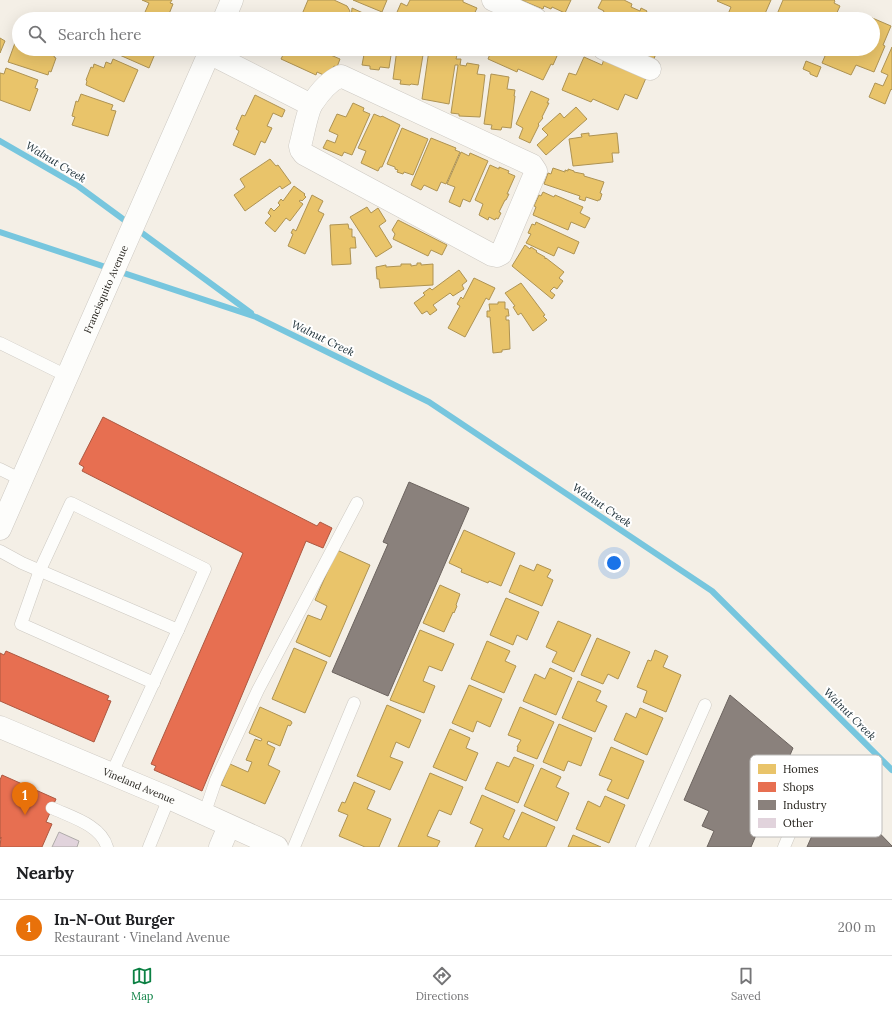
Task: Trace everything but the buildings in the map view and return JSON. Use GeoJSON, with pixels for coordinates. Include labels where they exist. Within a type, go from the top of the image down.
{"type":"FeatureCollection","features":[{"type":"Feature","properties":{"kind":"street"},"geometry":{"type":"LineString","coordinates":[[227,12],[232,0]]}},
{"type":"Feature","properties":{"kind":"street"},"geometry":{"type":"LineString","coordinates":[[493,0],[520,12]]}},
{"type":"Feature","properties":{"kind":"street","name":"Francisquito Avenue"},"geometry":{"type":"LineString","coordinates":[[0,530],[208,56]]}},
{"type":"Feature","properties":{"kind":"street"},"geometry":{"type":"LineString","coordinates":[[219,56],[311,105]]}},
{"type":"Feature","properties":{"kind":"street"},"geometry":{"type":"LineString","coordinates":[[620,56],[650,69]]}},
{"type":"Feature","properties":{"kind":"street"},"geometry":{"type":"LineString","coordinates":[[341,76],[532,166],[536,171],[501,254],[497,256],[492,255],[304,154],[300,146],[311,105],[334,79],[341,76]]}},
{"type":"Feature","properties":{"kind":"street","name":"Vineland Avenue"},"geometry":{"type":"LineString","coordinates":[[0,727],[111,775],[169,798],[277,847]]}},
{"type":"Feature","properties":{"kind":"street"},"geometry":{"type":"LineString","coordinates":[[220,847],[229,826]]}},
{"type":"Feature","properties":{"kind":"lane"},"geometry":{"type":"LineString","coordinates":[[0,343],[67,376]]}},
{"type":"Feature","properties":{"kind":"lane"},"geometry":{"type":"LineString","coordinates":[[0,469],[22,480]]}},
{"type":"Feature","properties":{"kind":"lane"},"geometry":{"type":"LineString","coordinates":[[111,775],[154,683],[205,569],[71,503],[40,570],[21,624],[154,683]]}},
{"type":"Feature","properties":{"kind":"lane"},"geometry":{"type":"LineString","coordinates":[[204,815],[216,780],[258,690],[357,503]]}},
{"type":"Feature","properties":{"kind":"lane"},"geometry":{"type":"LineString","coordinates":[[0,551],[22,563],[178,630]]}},
{"type":"Feature","properties":{"kind":"lane"},"geometry":{"type":"LineString","coordinates":[[294,847],[354,703]]}},
{"type":"Feature","properties":{"kind":"lane"},"geometry":{"type":"LineString","coordinates":[[642,847],[704,705]]}},
{"type":"Feature","properties":{"kind":"lane"},"geometry":{"type":"LineString","coordinates":[[149,847],[169,798]]}},
{"type":"Feature","properties":{"kind":"lane"},"geometry":{"type":"LineString","coordinates":[[52,808],[89,825],[105,839],[107,847]]}},
{"type":"Feature","properties":{"kind":"lane"},"geometry":{"type":"LineString","coordinates":[[784,847],[788,837]]}},
{"type":"Feature","properties":{"kind":"waterway","name":"Walnut Creek"},"geometry":{"type":"LineString","coordinates":[[0,141],[78,186],[251,313]]}},
{"type":"Feature","properties":{"kind":"waterway","name":"Walnut Creek"},"geometry":{"type":"LineString","coordinates":[[0,232],[256,317],[429,402],[712,591],[877,755]]}},
{"type":"Feature","properties":{"kind":"waterway","name":"Walnut Creek"},"geometry":{"type":"LineString","coordinates":[[882,760],[892,770]]}},
{"type":"Feature","properties":{"kind":"place","name":"In-N-Out Burger"},"geometry":{"type":"Point","coordinates":[25,815]}}]}
